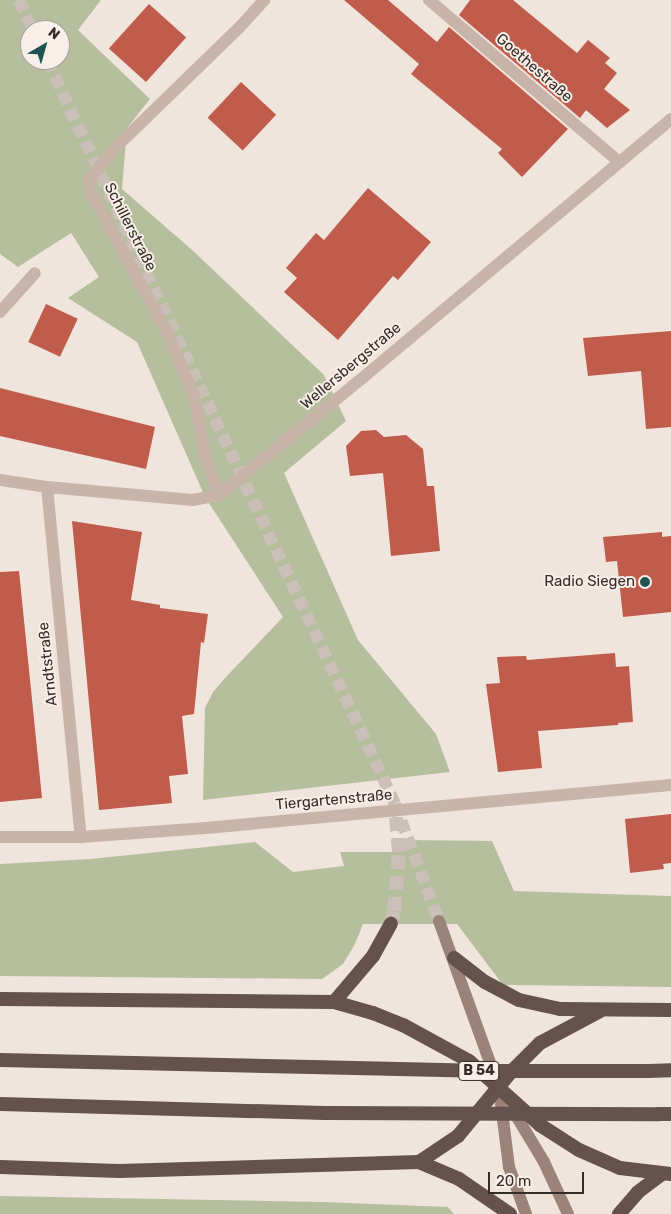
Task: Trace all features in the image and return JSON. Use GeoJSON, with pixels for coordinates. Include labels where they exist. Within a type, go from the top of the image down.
{"type":"FeatureCollection","features":[{"type":"Feature","properties":{"kind":"highway"},"geometry":{"type":"LineString","coordinates":[[334,1002],[373,956],[391,924]]}},
{"type":"Feature","properties":{"kind":"highway"},"geometry":{"type":"LineString","coordinates":[[454,958],[485,982],[519,1000],[560,1009],[671,1010]]}},
{"type":"Feature","properties":{"kind":"highway"},"geometry":{"type":"LineString","coordinates":[[0,1000],[334,1002],[373,1013],[433,1040],[469,1061],[540,1125],[579,1150],[620,1168],[667,1174]]}},
{"type":"Feature","properties":{"kind":"highway"},"geometry":{"type":"LineString","coordinates":[[419,1162],[458,1136],[540,1043],[600,1010]]}},
{"type":"Feature","properties":{"kind":"highway","name":"B 54"},"geometry":{"type":"LineString","coordinates":[[0,1060],[486,1072],[671,1070]]}},
{"type":"Feature","properties":{"kind":"highway"},"geometry":{"type":"LineString","coordinates":[[0,1104],[325,1112],[665,1114]]}},
{"type":"Feature","properties":{"kind":"highway"},"geometry":{"type":"LineString","coordinates":[[0,1167],[119,1171],[419,1162],[459,1179],[510,1214]]}},
{"type":"Feature","properties":{"kind":"highway"},"geometry":{"type":"LineString","coordinates":[[619,1214],[638,1192],[667,1174]]}},
{"type":"Feature","properties":{"kind":"main road"},"geometry":{"type":"LineString","coordinates":[[439,921],[454,958],[499,1088],[510,1166],[526,1214]]}},
{"type":"Feature","properties":{"kind":"main road"},"geometry":{"type":"LineString","coordinates":[[499,1088],[544,1162],[568,1214]]}},
{"type":"Feature","properties":{"kind":"street","name":"Schillerstraße"},"geometry":{"type":"LineString","coordinates":[[220,495],[204,454],[193,393],[167,332],[91,193],[89,180],[114,149],[239,28],[264,0]]}},
{"type":"Feature","properties":{"kind":"street","name":"Goethestraße"},"geometry":{"type":"LineString","coordinates":[[429,0],[618,161]]}},
{"type":"Feature","properties":{"kind":"street","name":"Wellersbergstraße"},"geometry":{"type":"LineString","coordinates":[[0,480],[47,487],[192,500],[220,495],[484,277],[618,161],[671,118]]}},
{"type":"Feature","properties":{"kind":"street"},"geometry":{"type":"LineString","coordinates":[[0,312],[35,273]]}},
{"type":"Feature","properties":{"kind":"street","name":"Arndtstraße"},"geometry":{"type":"LineString","coordinates":[[47,487],[81,837]]}},
{"type":"Feature","properties":{"kind":"street","name":"Tiergartenstraße"},"geometry":{"type":"LineString","coordinates":[[0,837],[81,837],[441,808],[671,786]]}},
{"type":"Feature","properties":{"kind":"green space"},"geometry":{"type":"Polygon","coordinates":[[[0,0],[101,0],[78,30],[150,99],[127,128],[122,189],[191,249],[324,375],[346,421],[284,473],[358,640],[436,734],[450,772],[203,800],[205,708],[213,692],[225,678],[283,617],[205,497],[137,342],[68,298],[99,277],[71,233],[18,267],[0,254],[0,0]]]}},
{"type":"Feature","properties":{"kind":"green space"},"geometry":{"type":"Polygon","coordinates":[[[404,840],[492,841],[514,891],[671,896],[671,987],[503,985],[457,924],[363,924],[355,944],[343,964],[322,979],[0,976],[0,864],[90,859],[255,842],[293,872],[344,866],[340,852],[395,852],[404,840]]]}},
{"type":"Feature","properties":{"kind":"green space"},"geometry":{"type":"Polygon","coordinates":[[[0,1196],[324,1202],[448,1207],[454,1214],[0,1214],[0,1196]]]}},
{"type":"Feature","properties":{"kind":"building"},"geometry":{"type":"Polygon","coordinates":[[[344,0],[388,0],[437,42],[449,27],[568,129],[522,177],[498,153],[502,149],[411,74],[419,64],[344,0]]]}},
{"type":"Feature","properties":{"kind":"building"},"geometry":{"type":"Polygon","coordinates":[[[470,0],[513,0],[577,53],[588,40],[610,58],[605,63],[617,73],[604,89],[630,110],[607,128],[586,110],[580,118],[459,15],[470,0]]]}},
{"type":"Feature","properties":{"kind":"building"},"geometry":{"type":"Polygon","coordinates":[[[149,4],[186,37],[146,82],[109,49],[149,4]]]}},
{"type":"Feature","properties":{"kind":"building"},"geometry":{"type":"Polygon","coordinates":[[[241,82],[276,115],[243,151],[208,118],[241,82]]]}},
{"type":"Feature","properties":{"kind":"building"},"geometry":{"type":"Polygon","coordinates":[[[368,188],[431,242],[398,280],[393,276],[338,340],[284,292],[297,278],[286,268],[316,233],[324,240],[368,188]]]}},
{"type":"Feature","properties":{"kind":"building"},"geometry":{"type":"Polygon","coordinates":[[[46,304],[78,319],[60,357],[28,342],[46,304]]]}},
{"type":"Feature","properties":{"kind":"building"},"geometry":{"type":"Polygon","coordinates":[[[671,331],[671,427],[646,429],[641,371],[588,376],[583,338],[671,331]]]}},
{"type":"Feature","properties":{"kind":"building"},"geometry":{"type":"Polygon","coordinates":[[[0,388],[155,427],[146,469],[0,436],[0,388]]]}},
{"type":"Feature","properties":{"kind":"building"},"geometry":{"type":"Polygon","coordinates":[[[376,430],[384,437],[406,435],[423,449],[427,486],[434,486],[440,551],[391,556],[383,473],[350,476],[346,446],[361,431],[376,430]]]}},
{"type":"Feature","properties":{"kind":"building"},"geometry":{"type":"Polygon","coordinates":[[[72,521],[142,532],[131,600],[160,605],[160,608],[208,614],[204,643],[201,642],[194,714],[182,716],[188,774],[169,776],[172,803],[99,810],[72,521]]]}},
{"type":"Feature","properties":{"kind":"building","name":"Radio Siegen"},"geometry":{"type":"Polygon","coordinates":[[[662,532],[662,537],[671,536],[671,612],[623,617],[617,561],[606,562],[603,537],[662,532]]]}},
{"type":"Feature","properties":{"kind":"building"},"geometry":{"type":"Polygon","coordinates":[[[19,571],[42,798],[0,802],[0,572],[19,571]]]}},
{"type":"Feature","properties":{"kind":"building"},"geometry":{"type":"Polygon","coordinates":[[[615,653],[616,667],[629,666],[633,722],[618,723],[618,725],[538,731],[542,768],[498,772],[486,684],[500,683],[497,657],[526,656],[527,660],[615,653]]]}},
{"type":"Feature","properties":{"kind":"building"},"geometry":{"type":"Polygon","coordinates":[[[671,814],[671,863],[663,864],[664,869],[630,873],[625,819],[671,814]]]}},
{"type":"Feature","properties":{"kind":"tunnel"},"geometry":{"type":"LineString","coordinates":[[19,0],[28,20]]}},
{"type":"Feature","properties":{"kind":"tunnel"},"geometry":{"type":"LineString","coordinates":[[52,70],[395,804],[439,921]]}},
{"type":"Feature","properties":{"kind":"tunnel"},"geometry":{"type":"LineString","coordinates":[[391,924],[394,911],[399,852],[395,804]]}},
{"type":"Feature","properties":{"kind":"place","name":"Radio Siegen"},"geometry":{"type":"Point","coordinates":[645,582]}}]}
